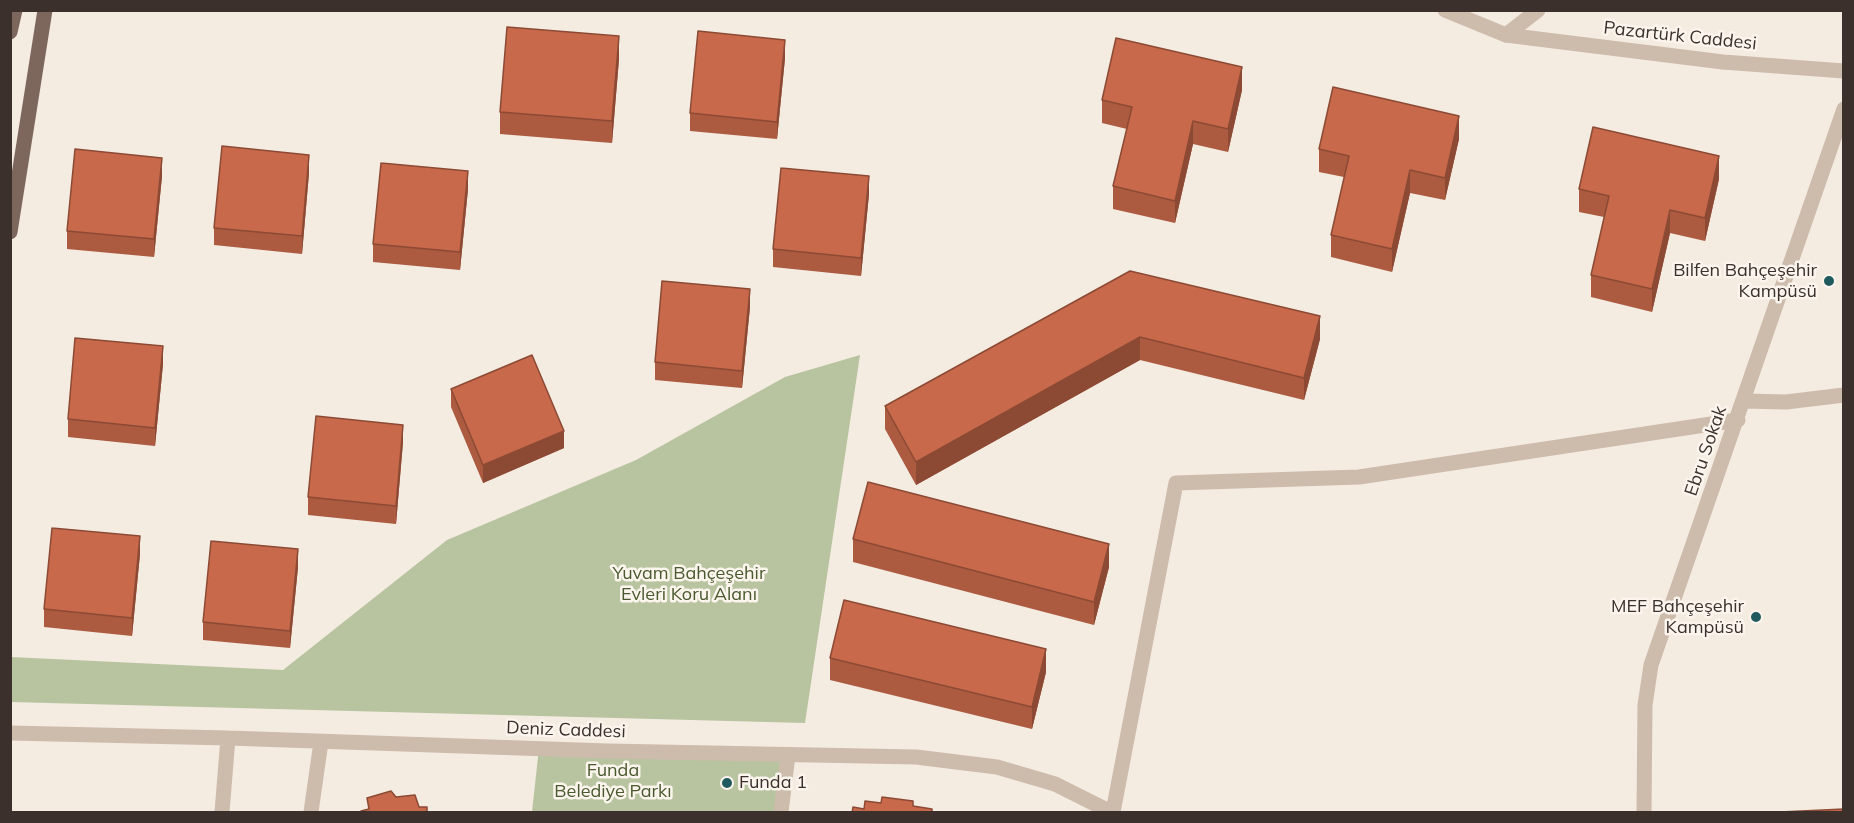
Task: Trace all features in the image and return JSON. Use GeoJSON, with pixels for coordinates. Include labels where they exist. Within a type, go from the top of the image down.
{"type":"FeatureCollection","features":[{"type":"Feature","properties":{"kind":"main road"},"geometry":{"type":"LineString","coordinates":[[10,32],[15,10]]}},
{"type":"Feature","properties":{"kind":"main road"},"geometry":{"type":"LineString","coordinates":[[10,232],[45,10]]}},
{"type":"Feature","properties":{"kind":"street","name":"Pazartürk Caddesi"},"geometry":{"type":"LineString","coordinates":[[1445,10],[1506,35],[1723,62],[1844,71]]}},
{"type":"Feature","properties":{"kind":"street"},"geometry":{"type":"LineString","coordinates":[[1506,35],[1538,10]]}},
{"type":"Feature","properties":{"kind":"street","name":"Ebru Sokak"},"geometry":{"type":"LineString","coordinates":[[1644,813],[1645,705],[1651,665],[1738,420],[1844,109]]}},
{"type":"Feature","properties":{"kind":"street"},"geometry":{"type":"LineString","coordinates":[[1744,401],[1786,402],[1844,395]]}},
{"type":"Feature","properties":{"kind":"street"},"geometry":{"type":"LineString","coordinates":[[1112,813],[1176,483],[1359,477],[1738,420]]}},
{"type":"Feature","properties":{"kind":"street","name":"Deniz Caddesi"},"geometry":{"type":"LineString","coordinates":[[10,733],[916,757],[997,767],[1055,784],[1112,813]]}},
{"type":"Feature","properties":{"kind":"street"},"geometry":{"type":"LineString","coordinates":[[222,813],[228,738]]}},
{"type":"Feature","properties":{"kind":"street"},"geometry":{"type":"LineString","coordinates":[[311,813],[321,742]]}},
{"type":"Feature","properties":{"kind":"street"},"geometry":{"type":"LineString","coordinates":[[781,813],[788,754]]}},
{"type":"Feature","properties":{"kind":"green space","name":"Yuvam Bahçeşehir Evleri Koru Alanı"},"geometry":{"type":"Polygon","coordinates":[[[860,355],[805,723],[11,702],[11,657],[283,670],[447,540],[636,460],[785,377],[860,355]]]}},
{"type":"Feature","properties":{"kind":"green space","name":"Funda Belediye Parkı"},"geometry":{"type":"Polygon","coordinates":[[[539,748],[788,755],[781,812],[532,812],[539,748]]]}},
{"type":"Feature","properties":{"kind":"building"},"geometry":{"type":"Polygon","coordinates":[[[507,27],[619,36],[612,121],[500,112],[507,27]]]}},
{"type":"Feature","properties":{"kind":"building"},"geometry":{"type":"Polygon","coordinates":[[[698,31],[785,40],[777,122],[690,113],[698,31]]]}},
{"type":"Feature","properties":{"kind":"building"},"geometry":{"type":"Polygon","coordinates":[[[1116,38],[1242,67],[1228,129],[1193,121],[1175,201],[1113,186],[1132,107],[1102,100],[1116,38]]]}},
{"type":"Feature","properties":{"kind":"building"},"geometry":{"type":"Polygon","coordinates":[[[1333,87],[1459,116],[1445,178],[1410,170],[1392,249],[1331,235],[1349,156],[1319,149],[1333,87]]]}},
{"type":"Feature","properties":{"kind":"building"},"geometry":{"type":"Polygon","coordinates":[[[1593,127],[1719,156],[1705,218],[1670,210],[1652,289],[1591,275],[1609,196],[1579,189],[1593,127]]]}},
{"type":"Feature","properties":{"kind":"building"},"geometry":{"type":"Polygon","coordinates":[[[222,146],[309,155],[302,236],[214,228],[222,146]]]}},
{"type":"Feature","properties":{"kind":"building"},"geometry":{"type":"Polygon","coordinates":[[[75,149],[162,158],[154,239],[67,231],[75,149]]]}},
{"type":"Feature","properties":{"kind":"building"},"geometry":{"type":"Polygon","coordinates":[[[381,163],[468,171],[460,252],[373,244],[381,163]]]}},
{"type":"Feature","properties":{"kind":"building"},"geometry":{"type":"Polygon","coordinates":[[[781,168],[869,176],[861,258],[773,249],[781,168]]]}},
{"type":"Feature","properties":{"kind":"building"},"geometry":{"type":"Polygon","coordinates":[[[1130,271],[1320,316],[1304,378],[1140,337],[916,462],[885,406],[1130,271]]]}},
{"type":"Feature","properties":{"kind":"building"},"geometry":{"type":"Polygon","coordinates":[[[662,281],[750,289],[742,371],[655,362],[662,281]]]}},
{"type":"Feature","properties":{"kind":"building"},"geometry":{"type":"Polygon","coordinates":[[[75,338],[163,346],[155,428],[68,419],[75,338]]]}},
{"type":"Feature","properties":{"kind":"building"},"geometry":{"type":"Polygon","coordinates":[[[532,355],[564,431],[483,465],[451,389],[532,355]]]}},
{"type":"Feature","properties":{"kind":"building"},"geometry":{"type":"Polygon","coordinates":[[[316,416],[403,425],[396,506],[308,497],[316,416]]]}},
{"type":"Feature","properties":{"kind":"building"},"geometry":{"type":"Polygon","coordinates":[[[868,482],[1109,544],[1094,602],[853,539],[868,482]]]}},
{"type":"Feature","properties":{"kind":"building"},"geometry":{"type":"Polygon","coordinates":[[[52,528],[140,536],[132,618],[44,609],[52,528]]]}},
{"type":"Feature","properties":{"kind":"building"},"geometry":{"type":"Polygon","coordinates":[[[211,541],[298,549],[290,631],[203,622],[211,541]]]}},
{"type":"Feature","properties":{"kind":"building"},"geometry":{"type":"Polygon","coordinates":[[[844,600],[1046,649],[1032,707],[830,658],[844,600]]]}},
{"type":"Feature","properties":{"kind":"building"},"geometry":{"type":"Polygon","coordinates":[[[391,791],[396,797],[415,795],[419,807],[427,807],[427,813],[361,813],[369,809],[367,798],[391,791]]]}},
{"type":"Feature","properties":{"kind":"building"},"geometry":{"type":"Polygon","coordinates":[[[882,797],[913,801],[913,806],[932,809],[932,813],[852,813],[853,807],[864,809],[865,801],[881,803],[882,797]]]}},
{"type":"Feature","properties":{"kind":"building"},"geometry":{"type":"Polygon","coordinates":[[[1844,809],[1844,813],[1759,813],[1844,809]]]}},
{"type":"Feature","properties":{"kind":"place","name":"Bilfen Bahçeşehir Kampüsü"},"geometry":{"type":"Point","coordinates":[1829,281]}},
{"type":"Feature","properties":{"kind":"place","name":"MEF Bahçeşehir Kampüsü"},"geometry":{"type":"Point","coordinates":[1756,617]}},
{"type":"Feature","properties":{"kind":"place","name":"Funda 1"},"geometry":{"type":"Point","coordinates":[727,783]}}]}
